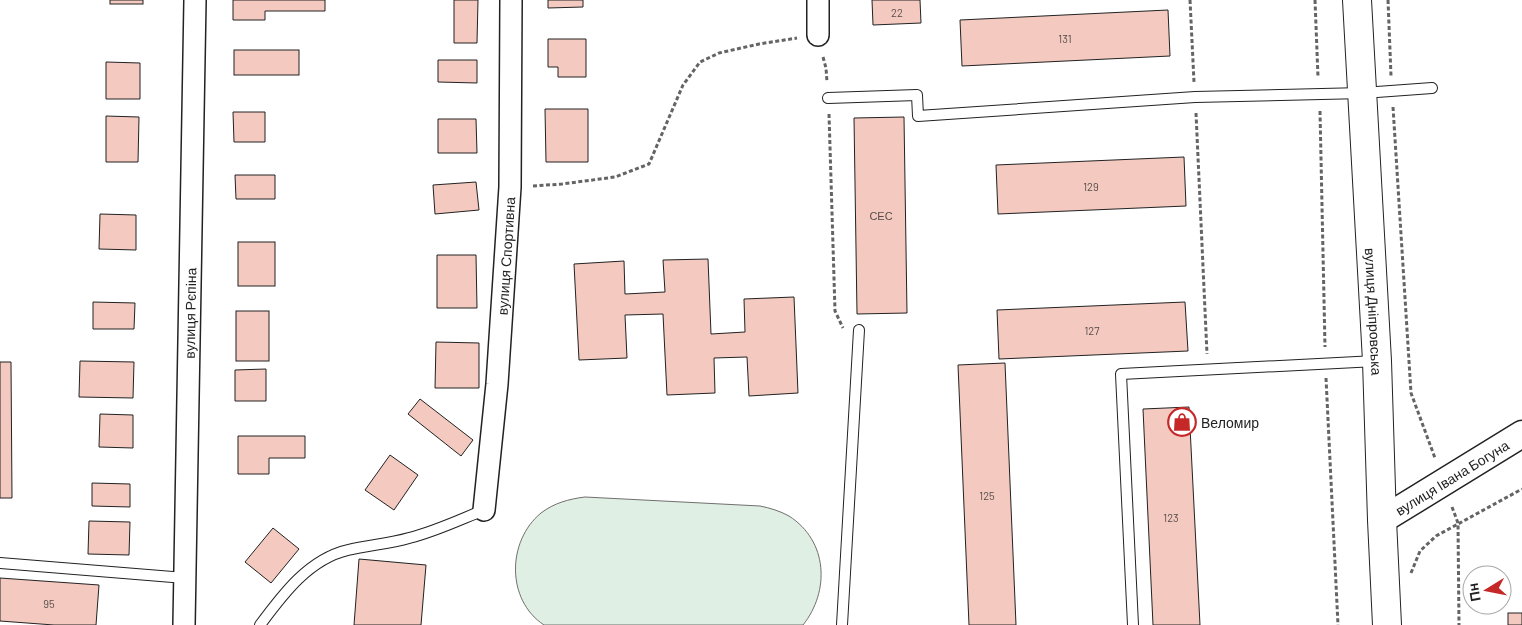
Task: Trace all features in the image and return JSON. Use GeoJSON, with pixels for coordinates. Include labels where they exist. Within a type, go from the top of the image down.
{"type":"FeatureCollection","features":[{"type":"Feature","properties":{"kind":"highway","name":"вулиця Дніпровська"},"geometry":{"type":"LineString","coordinates":[[1357,0],[1377,361],[1387,625]]}},
{"type":"Feature","properties":{"kind":"street","name":"вулиця Рєпіна"},"geometry":{"type":"LineString","coordinates":[[184,625],[195,0]]}},
{"type":"Feature","properties":{"kind":"street","name":"вулиця Спортивна"},"geometry":{"type":"LineString","coordinates":[[484,510],[497,384],[510,187],[511,0]]}},
{"type":"Feature","properties":{"kind":"street"},"geometry":{"type":"LineString","coordinates":[[818,0],[818,35]]}},
{"type":"Feature","properties":{"kind":"street","name":"вулиця Івана Богуна"},"geometry":{"type":"LineString","coordinates":[[1382,520],[1522,434]]}},
{"type":"Feature","properties":{"kind":"lane"},"geometry":{"type":"LineString","coordinates":[[828,98],[917,95],[918,116],[1195,97],[1363,93],[1432,88]]}},
{"type":"Feature","properties":{"kind":"lane"},"geometry":{"type":"LineString","coordinates":[[842,625],[859,330]]}},
{"type":"Feature","properties":{"kind":"lane"},"geometry":{"type":"LineString","coordinates":[[1133,625],[1121,374],[1377,361]]}},
{"type":"Feature","properties":{"kind":"lane"},"geometry":{"type":"LineString","coordinates":[[260,625],[282,595],[307,571],[325,559],[346,550],[409,538],[484,510]]}},
{"type":"Feature","properties":{"kind":"lane"},"geometry":{"type":"LineString","coordinates":[[0,563],[185,578]]}},
{"type":"Feature","properties":{"kind":"path"},"geometry":{"type":"LineString","coordinates":[[1190,0],[1208,370]]}},
{"type":"Feature","properties":{"kind":"path"},"geometry":{"type":"LineString","coordinates":[[1314,0],[1319,94],[1325,364],[1338,625]]}},
{"type":"Feature","properties":{"kind":"path"},"geometry":{"type":"LineString","coordinates":[[1388,0],[1411,393],[1458,523],[1459,625]]}},
{"type":"Feature","properties":{"kind":"path"},"geometry":{"type":"LineString","coordinates":[[510,187],[562,184],[615,177],[649,164],[683,85],[700,62],[719,53],[759,44],[818,35],[826,68],[828,98],[835,311],[857,362]]}},
{"type":"Feature","properties":{"kind":"path"},"geometry":{"type":"LineString","coordinates":[[1411,574],[1420,551],[1436,536],[1522,489]]}},
{"type":"Feature","properties":{"kind":"green space"},"geometry":{"type":"Polygon","coordinates":[[[585,497],[760,506],[786,514],[802,526],[818,553],[821,567],[821,582],[812,612],[803,625],[544,625],[532,614],[523,601],[517,586],[517,554],[522,539],[530,525],[541,513],[562,502],[585,497]]]}},
{"type":"Feature","properties":{"kind":"building"},"geometry":{"type":"Polygon","coordinates":[[[110,0],[143,0],[143,4],[110,4],[110,0]]]}},
{"type":"Feature","properties":{"kind":"building"},"geometry":{"type":"Polygon","coordinates":[[[233,0],[325,0],[325,11],[265,11],[265,20],[233,20],[233,0]]]}},
{"type":"Feature","properties":{"kind":"building"},"geometry":{"type":"Polygon","coordinates":[[[454,0],[478,0],[477,43],[454,43],[454,0]]]}},
{"type":"Feature","properties":{"kind":"building"},"geometry":{"type":"Polygon","coordinates":[[[548,0],[583,0],[583,7],[548,8],[548,0]]]}},
{"type":"Feature","properties":{"kind":"building"},"geometry":{"type":"Polygon","coordinates":[[[872,0],[920,0],[921,23],[873,25],[872,0]]]}},
{"type":"Feature","properties":{"kind":"building"},"geometry":{"type":"Polygon","coordinates":[[[1168,10],[1170,56],[962,66],[960,20],[1168,10]]]}},
{"type":"Feature","properties":{"kind":"building"},"geometry":{"type":"Polygon","coordinates":[[[548,39],[586,39],[586,77],[558,77],[558,67],[548,67],[548,39]]]}},
{"type":"Feature","properties":{"kind":"building"},"geometry":{"type":"Polygon","coordinates":[[[234,50],[299,50],[299,75],[234,75],[234,50]]]}},
{"type":"Feature","properties":{"kind":"building"},"geometry":{"type":"Polygon","coordinates":[[[438,60],[477,60],[477,83],[438,82],[438,60]]]}},
{"type":"Feature","properties":{"kind":"building"},"geometry":{"type":"Polygon","coordinates":[[[106,62],[140,63],[140,99],[106,99],[106,62]]]}},
{"type":"Feature","properties":{"kind":"building"},"geometry":{"type":"Polygon","coordinates":[[[545,109],[588,109],[588,162],[546,162],[545,109]]]}},
{"type":"Feature","properties":{"kind":"building"},"geometry":{"type":"Polygon","coordinates":[[[233,112],[265,112],[265,142],[234,142],[233,112]]]}},
{"type":"Feature","properties":{"kind":"building"},"geometry":{"type":"Polygon","coordinates":[[[106,116],[139,117],[138,162],[106,162],[106,116]]]}},
{"type":"Feature","properties":{"kind":"building"},"geometry":{"type":"Polygon","coordinates":[[[904,117],[907,313],[857,314],[854,118],[904,117]]]}},
{"type":"Feature","properties":{"kind":"building"},"geometry":{"type":"Polygon","coordinates":[[[438,119],[476,119],[477,153],[438,153],[438,119]]]}},
{"type":"Feature","properties":{"kind":"building"},"geometry":{"type":"Polygon","coordinates":[[[1184,157],[1186,206],[998,214],[996,165],[1184,157]]]}},
{"type":"Feature","properties":{"kind":"building"},"geometry":{"type":"Polygon","coordinates":[[[235,175],[275,175],[275,199],[236,199],[235,175]]]}},
{"type":"Feature","properties":{"kind":"building"},"geometry":{"type":"Polygon","coordinates":[[[476,182],[479,210],[435,214],[433,185],[476,182]]]}},
{"type":"Feature","properties":{"kind":"building"},"geometry":{"type":"Polygon","coordinates":[[[100,214],[136,215],[136,250],[99,249],[100,214]]]}},
{"type":"Feature","properties":{"kind":"building"},"geometry":{"type":"Polygon","coordinates":[[[238,242],[275,242],[275,286],[238,286],[238,242]]]}},
{"type":"Feature","properties":{"kind":"building"},"geometry":{"type":"Polygon","coordinates":[[[437,255],[476,255],[477,308],[437,308],[437,255]]]}},
{"type":"Feature","properties":{"kind":"building"},"geometry":{"type":"Polygon","coordinates":[[[708,259],[711,334],[745,332],[744,299],[794,297],[798,393],[749,396],[747,357],[714,358],[715,393],[667,395],[663,314],[625,315],[627,358],[579,360],[574,264],[624,261],[625,294],[665,292],[663,260],[708,259]]]}},
{"type":"Feature","properties":{"kind":"building"},"geometry":{"type":"Polygon","coordinates":[[[93,302],[135,303],[134,329],[93,329],[93,302]]]}},
{"type":"Feature","properties":{"kind":"building"},"geometry":{"type":"Polygon","coordinates":[[[1185,302],[1188,351],[999,359],[997,310],[1185,302]]]}},
{"type":"Feature","properties":{"kind":"building"},"geometry":{"type":"Polygon","coordinates":[[[236,311],[269,311],[269,361],[236,361],[236,311]]]}},
{"type":"Feature","properties":{"kind":"building"},"geometry":{"type":"Polygon","coordinates":[[[436,342],[479,343],[479,388],[435,388],[436,342]]]}},
{"type":"Feature","properties":{"kind":"building"},"geometry":{"type":"Polygon","coordinates":[[[80,361],[134,362],[133,398],[79,397],[80,361]]]}},
{"type":"Feature","properties":{"kind":"building"},"geometry":{"type":"Polygon","coordinates":[[[0,362],[11,362],[12,498],[0,498],[0,362]]]}},
{"type":"Feature","properties":{"kind":"building"},"geometry":{"type":"Polygon","coordinates":[[[1005,363],[1016,625],[969,625],[958,365],[1005,363]]]}},
{"type":"Feature","properties":{"kind":"building"},"geometry":{"type":"Polygon","coordinates":[[[266,369],[266,401],[235,401],[235,370],[266,369]]]}},
{"type":"Feature","properties":{"kind":"building"},"geometry":{"type":"Polygon","coordinates":[[[420,399],[473,440],[461,456],[408,414],[420,399]]]}},
{"type":"Feature","properties":{"kind":"building"},"geometry":{"type":"Polygon","coordinates":[[[1189,407],[1200,625],[1153,625],[1143,409],[1189,407]]]}},
{"type":"Feature","properties":{"kind":"building"},"geometry":{"type":"Polygon","coordinates":[[[100,414],[133,415],[133,448],[99,447],[100,414]]]}},
{"type":"Feature","properties":{"kind":"building"},"geometry":{"type":"Polygon","coordinates":[[[238,436],[305,436],[305,458],[269,458],[269,474],[238,474],[238,436]]]}},
{"type":"Feature","properties":{"kind":"building"},"geometry":{"type":"Polygon","coordinates":[[[390,455],[418,475],[394,510],[365,490],[390,455]]]}},
{"type":"Feature","properties":{"kind":"building"},"geometry":{"type":"Polygon","coordinates":[[[92,483],[130,484],[130,507],[92,506],[92,483]]]}},
{"type":"Feature","properties":{"kind":"building"},"geometry":{"type":"Polygon","coordinates":[[[89,521],[130,522],[129,555],[88,554],[89,521]]]}},
{"type":"Feature","properties":{"kind":"building"},"geometry":{"type":"Polygon","coordinates":[[[273,528],[299,549],[271,583],[245,562],[273,528]]]}},
{"type":"Feature","properties":{"kind":"building"},"geometry":{"type":"Polygon","coordinates":[[[359,559],[426,565],[421,625],[354,625],[359,559]]]}},
{"type":"Feature","properties":{"kind":"building"},"geometry":{"type":"Polygon","coordinates":[[[0,578],[99,585],[96,625],[54,625],[0,621],[0,578]]]}},
{"type":"Feature","properties":{"kind":"building"},"geometry":{"type":"Polygon","coordinates":[[[1522,613],[1522,625],[1508,625],[1508,615],[1522,613]]]}},
{"type":"Feature","properties":{"kind":"place","name":"Веломир"},"geometry":{"type":"Point","coordinates":[1182,422]}}]}
